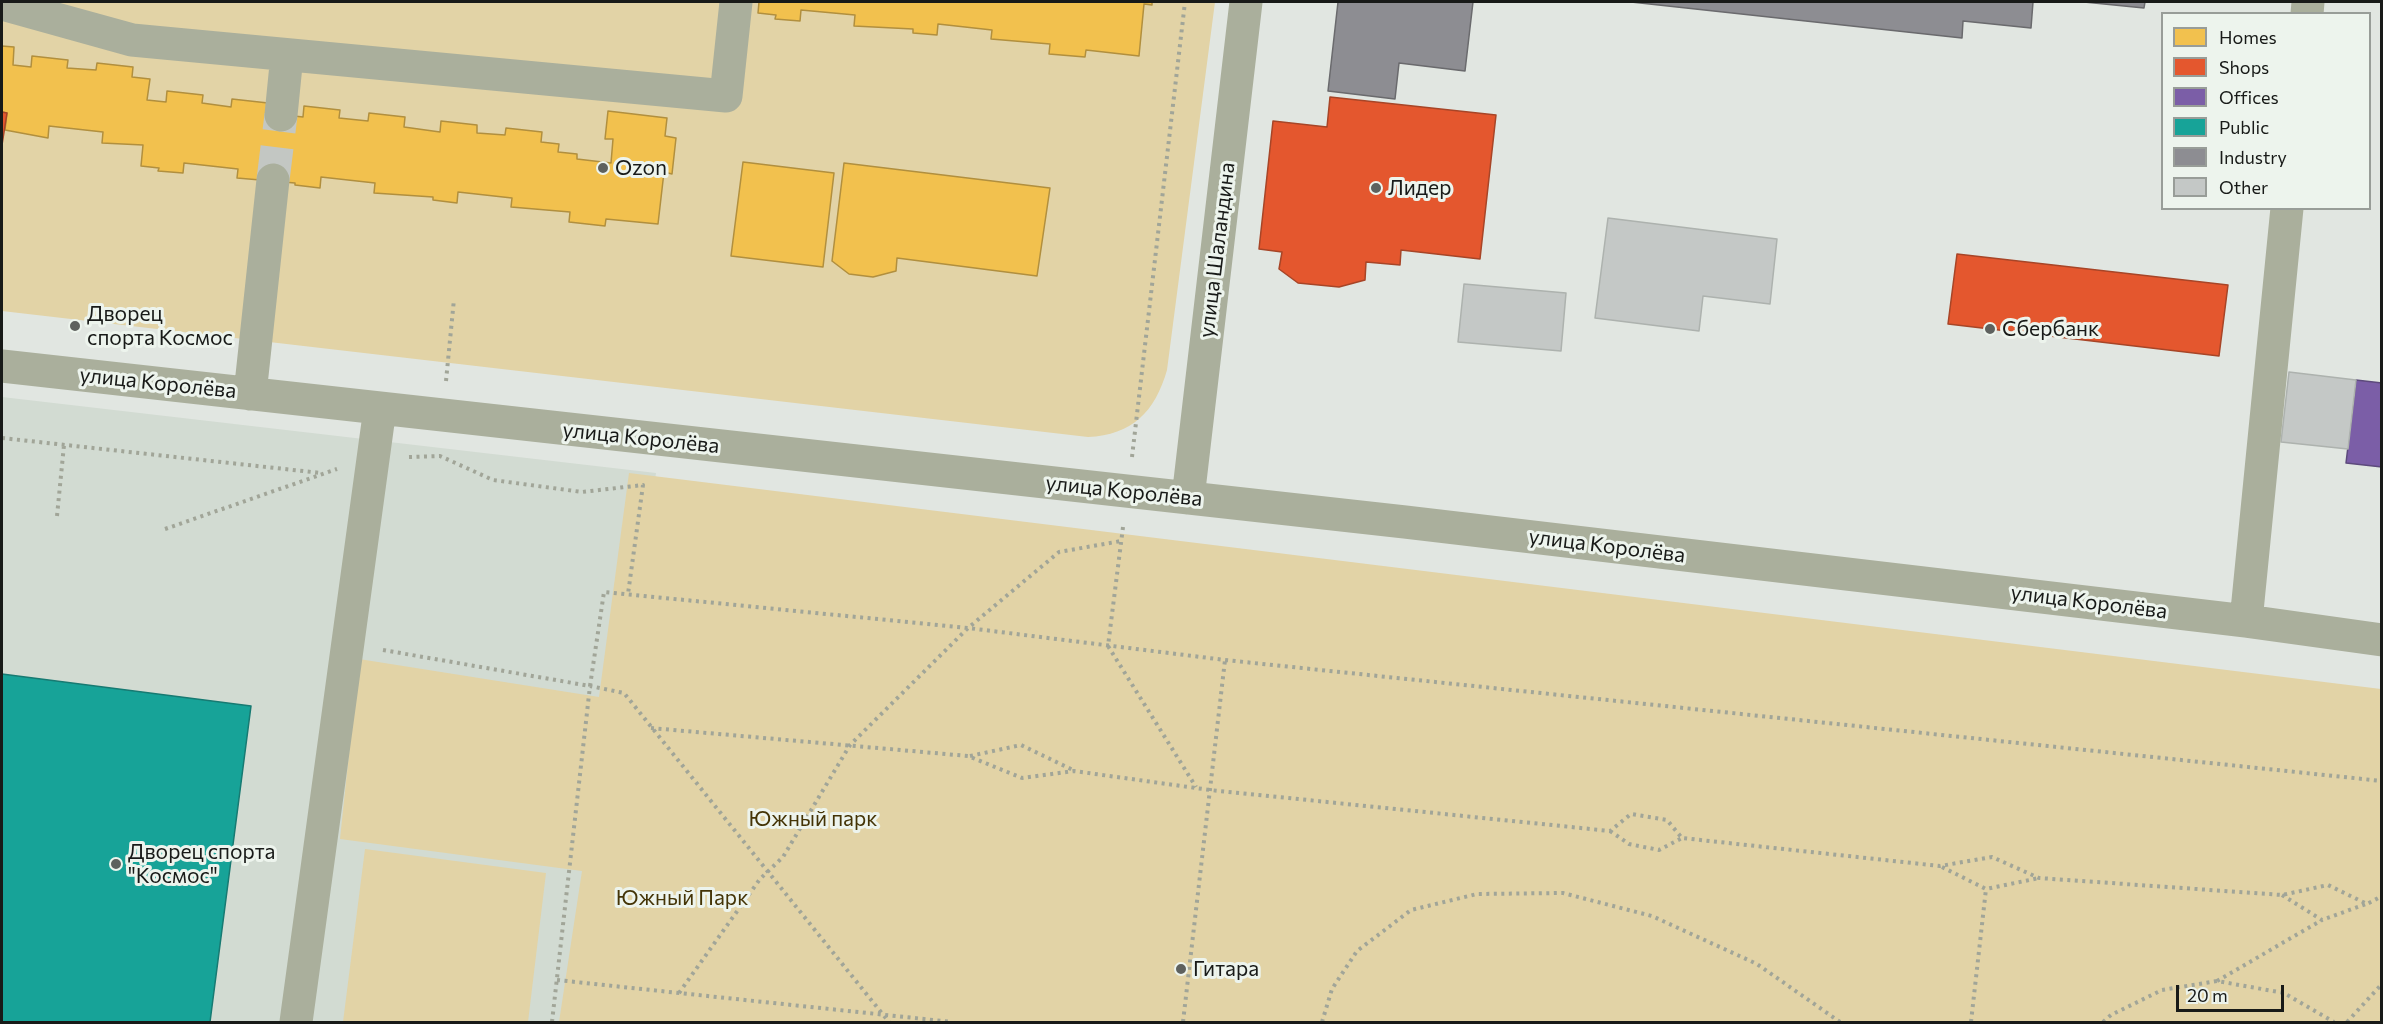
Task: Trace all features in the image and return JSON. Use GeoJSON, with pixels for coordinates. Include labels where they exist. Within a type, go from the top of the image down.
{"type":"FeatureCollection","features":[{"type":"Feature","properties":{"kind":"street"},"geometry":{"type":"LineString","coordinates":[[2,4],[132,40],[726,96],[736,2]]}},
{"type":"Feature","properties":{"kind":"street","name":"улица Шаландина"},"geometry":{"type":"LineString","coordinates":[[1188,498],[1246,2]]}},
{"type":"Feature","properties":{"kind":"street"},"geometry":{"type":"LineString","coordinates":[[280,115],[287,55]]}},
{"type":"Feature","properties":{"kind":"street"},"geometry":{"type":"LineString","coordinates":[[250,394],[273,180]]}},
{"type":"Feature","properties":{"kind":"street"},"geometry":{"type":"LineString","coordinates":[[2246,621],[2287,210]]}},
{"type":"Feature","properties":{"kind":"street","name":"улица Королёва"},"geometry":{"type":"LineString","coordinates":[[2,366],[1188,498],[2246,621],[2382,640]]}},
{"type":"Feature","properties":{"kind":"street"},"geometry":{"type":"LineString","coordinates":[[296,1023],[380,408]]}},
{"type":"Feature","properties":{"kind":"street","name":"улица Королёва"},"geometry":{"type":"LineString","coordinates":[[2246,621],[2382,627]]}},
{"type":"Feature","properties":{"kind":"path"},"geometry":{"type":"LineString","coordinates":[[1185,2],[1108,646],[1196,788]]}},
{"type":"Feature","properties":{"kind":"path"},"geometry":{"type":"LineString","coordinates":[[2,438],[325,474]]}},
{"type":"Feature","properties":{"kind":"path"},"geometry":{"type":"LineString","coordinates":[[57,516],[64,445]]}},
{"type":"Feature","properties":{"kind":"path"},"geometry":{"type":"LineString","coordinates":[[165,529],[374,457],[440,456],[493,480],[582,492],[643,485],[628,594]]}},
{"type":"Feature","properties":{"kind":"path"},"geometry":{"type":"LineString","coordinates":[[679,993],[760,879],[783,857],[850,745],[968,628],[1059,552],[1121,541]]}},
{"type":"Feature","properties":{"kind":"path"},"geometry":{"type":"LineString","coordinates":[[552,1023],[590,686],[604,592],[968,628],[1225,660],[2382,781]]}},
{"type":"Feature","properties":{"kind":"path"},"geometry":{"type":"LineString","coordinates":[[348,645],[624,693],[889,1023]]}},
{"type":"Feature","properties":{"kind":"path"},"geometry":{"type":"LineString","coordinates":[[1183,1023],[1225,660]]}},
{"type":"Feature","properties":{"kind":"path"},"geometry":{"type":"LineString","coordinates":[[651,728],[968,756],[1022,778],[1074,771],[1210,790],[1610,831],[1629,844],[1659,850],[1682,838],[1940,866],[1992,857],[2039,878]]}},
{"type":"Feature","properties":{"kind":"path"},"geometry":{"type":"LineString","coordinates":[[968,756],[1021,745],[1074,771]]}},
{"type":"Feature","properties":{"kind":"path"},"geometry":{"type":"LineString","coordinates":[[1610,831],[1631,814],[1668,820],[1682,838]]}},
{"type":"Feature","properties":{"kind":"path"},"geometry":{"type":"LineString","coordinates":[[1940,866],[1986,889],[2039,878],[2282,895],[2328,885],[2367,904]]}},
{"type":"Feature","properties":{"kind":"path"},"geometry":{"type":"LineString","coordinates":[[1971,1023],[1986,889]]}},
{"type":"Feature","properties":{"kind":"path"},"geometry":{"type":"LineString","coordinates":[[1322,1023],[1332,989],[1357,951],[1411,910],[1477,894],[1563,893],[1652,916],[1757,964],[1840,1023]]}},
{"type":"Feature","properties":{"kind":"path"},"geometry":{"type":"LineString","coordinates":[[2282,895],[2322,920]]}},
{"type":"Feature","properties":{"kind":"path"},"geometry":{"type":"LineString","coordinates":[[2217,981],[2322,920],[2367,904],[2382,896]]}},
{"type":"Feature","properties":{"kind":"path"},"geometry":{"type":"LineString","coordinates":[[557,980],[952,1023]]}},
{"type":"Feature","properties":{"kind":"path"},"geometry":{"type":"LineString","coordinates":[[2103,1023],[2111,1015],[2162,990],[2217,981],[2284,993],[2334,1023]]}},
{"type":"Feature","properties":{"kind":"path"},"geometry":{"type":"LineString","coordinates":[[2347,1023],[2382,984]]}},
{"type":"Feature","properties":{"kind":"shaded area"},"geometry":{"type":"Polygon","coordinates":[[[2,397],[656,473],[572,1022],[2,1022],[2,397]]]}},
{"type":"Feature","properties":{"kind":"green space"},"geometry":{"type":"Polygon","coordinates":[[[2,2],[1215,2],[1167,370],[1156,398],[1140,418],[1117,432],[1088,437],[2,311],[2,2]]]}},
{"type":"Feature","properties":{"kind":"green space","name":"Южный парк"},"geometry":{"type":"Polygon","coordinates":[[[629,473],[2381,689],[2381,1022],[559,1022],[582,871],[340,839],[359,659],[599,697],[629,473]]]}},
{"type":"Feature","properties":{"kind":"green space"},"geometry":{"type":"Polygon","coordinates":[[[365,849],[546,873],[528,1022],[343,1022],[365,849]]]}},
{"type":"Feature","properties":{"kind":"building: Homes"},"geometry":{"type":"Polygon","coordinates":[[[759,2],[1152,2],[1152,5],[1144,4],[1139,56],[1086,50],[1085,57],[1049,54],[1050,44],[991,39],[992,30],[938,24],[937,35],[913,33],[913,29],[854,26],[855,15],[801,10],[800,21],[775,19],[776,15],[758,13],[759,2]]]}},
{"type":"Feature","properties":{"kind":"building: Homes"},"geometry":{"type":"Polygon","coordinates":[[[2,46],[14,47],[13,65],[31,67],[32,56],[68,60],[67,68],[96,70],[97,63],[133,67],[132,77],[150,79],[147,100],[166,102],[167,91],[203,95],[202,103],[231,107],[232,99],[268,103],[267,113],[303,117],[304,106],[340,110],[339,118],[368,121],[369,113],[405,117],[404,127],[440,132],[441,121],[477,125],[477,133],[505,135],[506,128],[542,132],[541,142],[559,144],[558,152],[577,154],[577,159],[611,163],[613,139],[605,139],[608,111],[667,118],[665,136],[676,138],[672,174],[664,172],[658,224],[606,219],[605,226],[569,222],[570,212],[511,207],[512,198],[458,192],[457,203],[433,200],[433,197],[374,193],[375,183],[321,177],[320,188],[295,185],[295,183],[237,178],[238,169],[184,163],[183,173],[158,171],[159,168],[141,166],[143,145],[102,143],[103,132],[49,126],[48,138],[5,130],[7,113],[2,112],[2,46]]]}},
{"type":"Feature","properties":{"kind":"building: Homes"},"geometry":{"type":"Polygon","coordinates":[[[743,162],[834,173],[823,267],[731,256],[743,162]]]}},
{"type":"Feature","properties":{"kind":"building: Homes"},"geometry":{"type":"Polygon","coordinates":[[[844,163],[1050,188],[1037,276],[897,258],[896,271],[873,277],[849,274],[832,261],[844,163]]]}},
{"type":"Feature","properties":{"kind":"building: Shops","name":"Лидер"},"geometry":{"type":"Polygon","coordinates":[[[1330,97],[1496,115],[1480,259],[1401,250],[1400,265],[1366,262],[1365,280],[1339,287],[1298,283],[1279,269],[1282,252],[1259,249],[1273,121],[1327,127],[1330,97]]]}},
{"type":"Feature","properties":{"kind":"building: Shops"},"geometry":{"type":"Polygon","coordinates":[[[2,112],[7,113],[2,145],[2,112]]]}},
{"type":"Feature","properties":{"kind":"building: Shops"},"geometry":{"type":"Polygon","coordinates":[[[1957,254],[2228,285],[2219,356],[1948,324],[1957,254]]]}},
{"type":"Feature","properties":{"kind":"building: Offices"},"geometry":{"type":"Polygon","coordinates":[[[2356,380],[2382,383],[2382,467],[2346,463],[2356,380]]]}},
{"type":"Feature","properties":{"kind":"building: Public","name":"Дворец спорта \"Космос\""},"geometry":{"type":"Polygon","coordinates":[[[2,674],[251,706],[210,1022],[2,1022],[2,674]]]}},
{"type":"Feature","properties":{"kind":"building: Industry"},"geometry":{"type":"Polygon","coordinates":[[[1338,2],[1473,2],[1465,71],[1399,63],[1395,99],[1328,91],[1338,2]]]}},
{"type":"Feature","properties":{"kind":"building: Industry"},"geometry":{"type":"Polygon","coordinates":[[[1631,2],[2033,2],[2031,28],[1963,21],[1962,38],[1631,2]]]}},
{"type":"Feature","properties":{"kind":"building: Industry"},"geometry":{"type":"Polygon","coordinates":[[[2084,2],[2145,2],[2144,8],[2084,2]]]}},
{"type":"Feature","properties":{"kind":"building: Other"},"geometry":{"type":"Polygon","coordinates":[[[1608,218],[1777,239],[1770,304],[1703,296],[1699,331],[1595,318],[1608,218]]]}},
{"type":"Feature","properties":{"kind":"building: Other"},"geometry":{"type":"Polygon","coordinates":[[[1464,284],[1566,293],[1561,351],[1458,342],[1464,284]]]}},
{"type":"Feature","properties":{"kind":"building: Other"},"geometry":{"type":"Polygon","coordinates":[[[2289,372],[2356,380],[2348,449],[2281,442],[2289,372]]]}},
{"type":"Feature","properties":{"kind":"tunnel"},"geometry":{"type":"LineString","coordinates":[[273,180],[281,115]]}},
{"type":"Feature","properties":{"kind":"place","name":"Ozon"},"geometry":{"type":"Point","coordinates":[603,168]}},
{"type":"Feature","properties":{"kind":"place","name":"Лидер"},"geometry":{"type":"Point","coordinates":[1376,188]}},
{"type":"Feature","properties":{"kind":"place","name":"Дворец спорта Космос"},"geometry":{"type":"Point","coordinates":[75,326]}},
{"type":"Feature","properties":{"kind":"place","name":"Сбербанк"},"geometry":{"type":"Point","coordinates":[1990,329]}},
{"type":"Feature","properties":{"kind":"place","name":"Дворец спорта \"Космос\""},"geometry":{"type":"Point","coordinates":[116,864]}},
{"type":"Feature","properties":{"kind":"place","name":"Гитара"},"geometry":{"type":"Point","coordinates":[1181,969]}},
{"type":"Feature","properties":{"kind":"park label","name":"Южный Парк"},"geometry":{"type":"Point","coordinates":[682,898]}}]}
